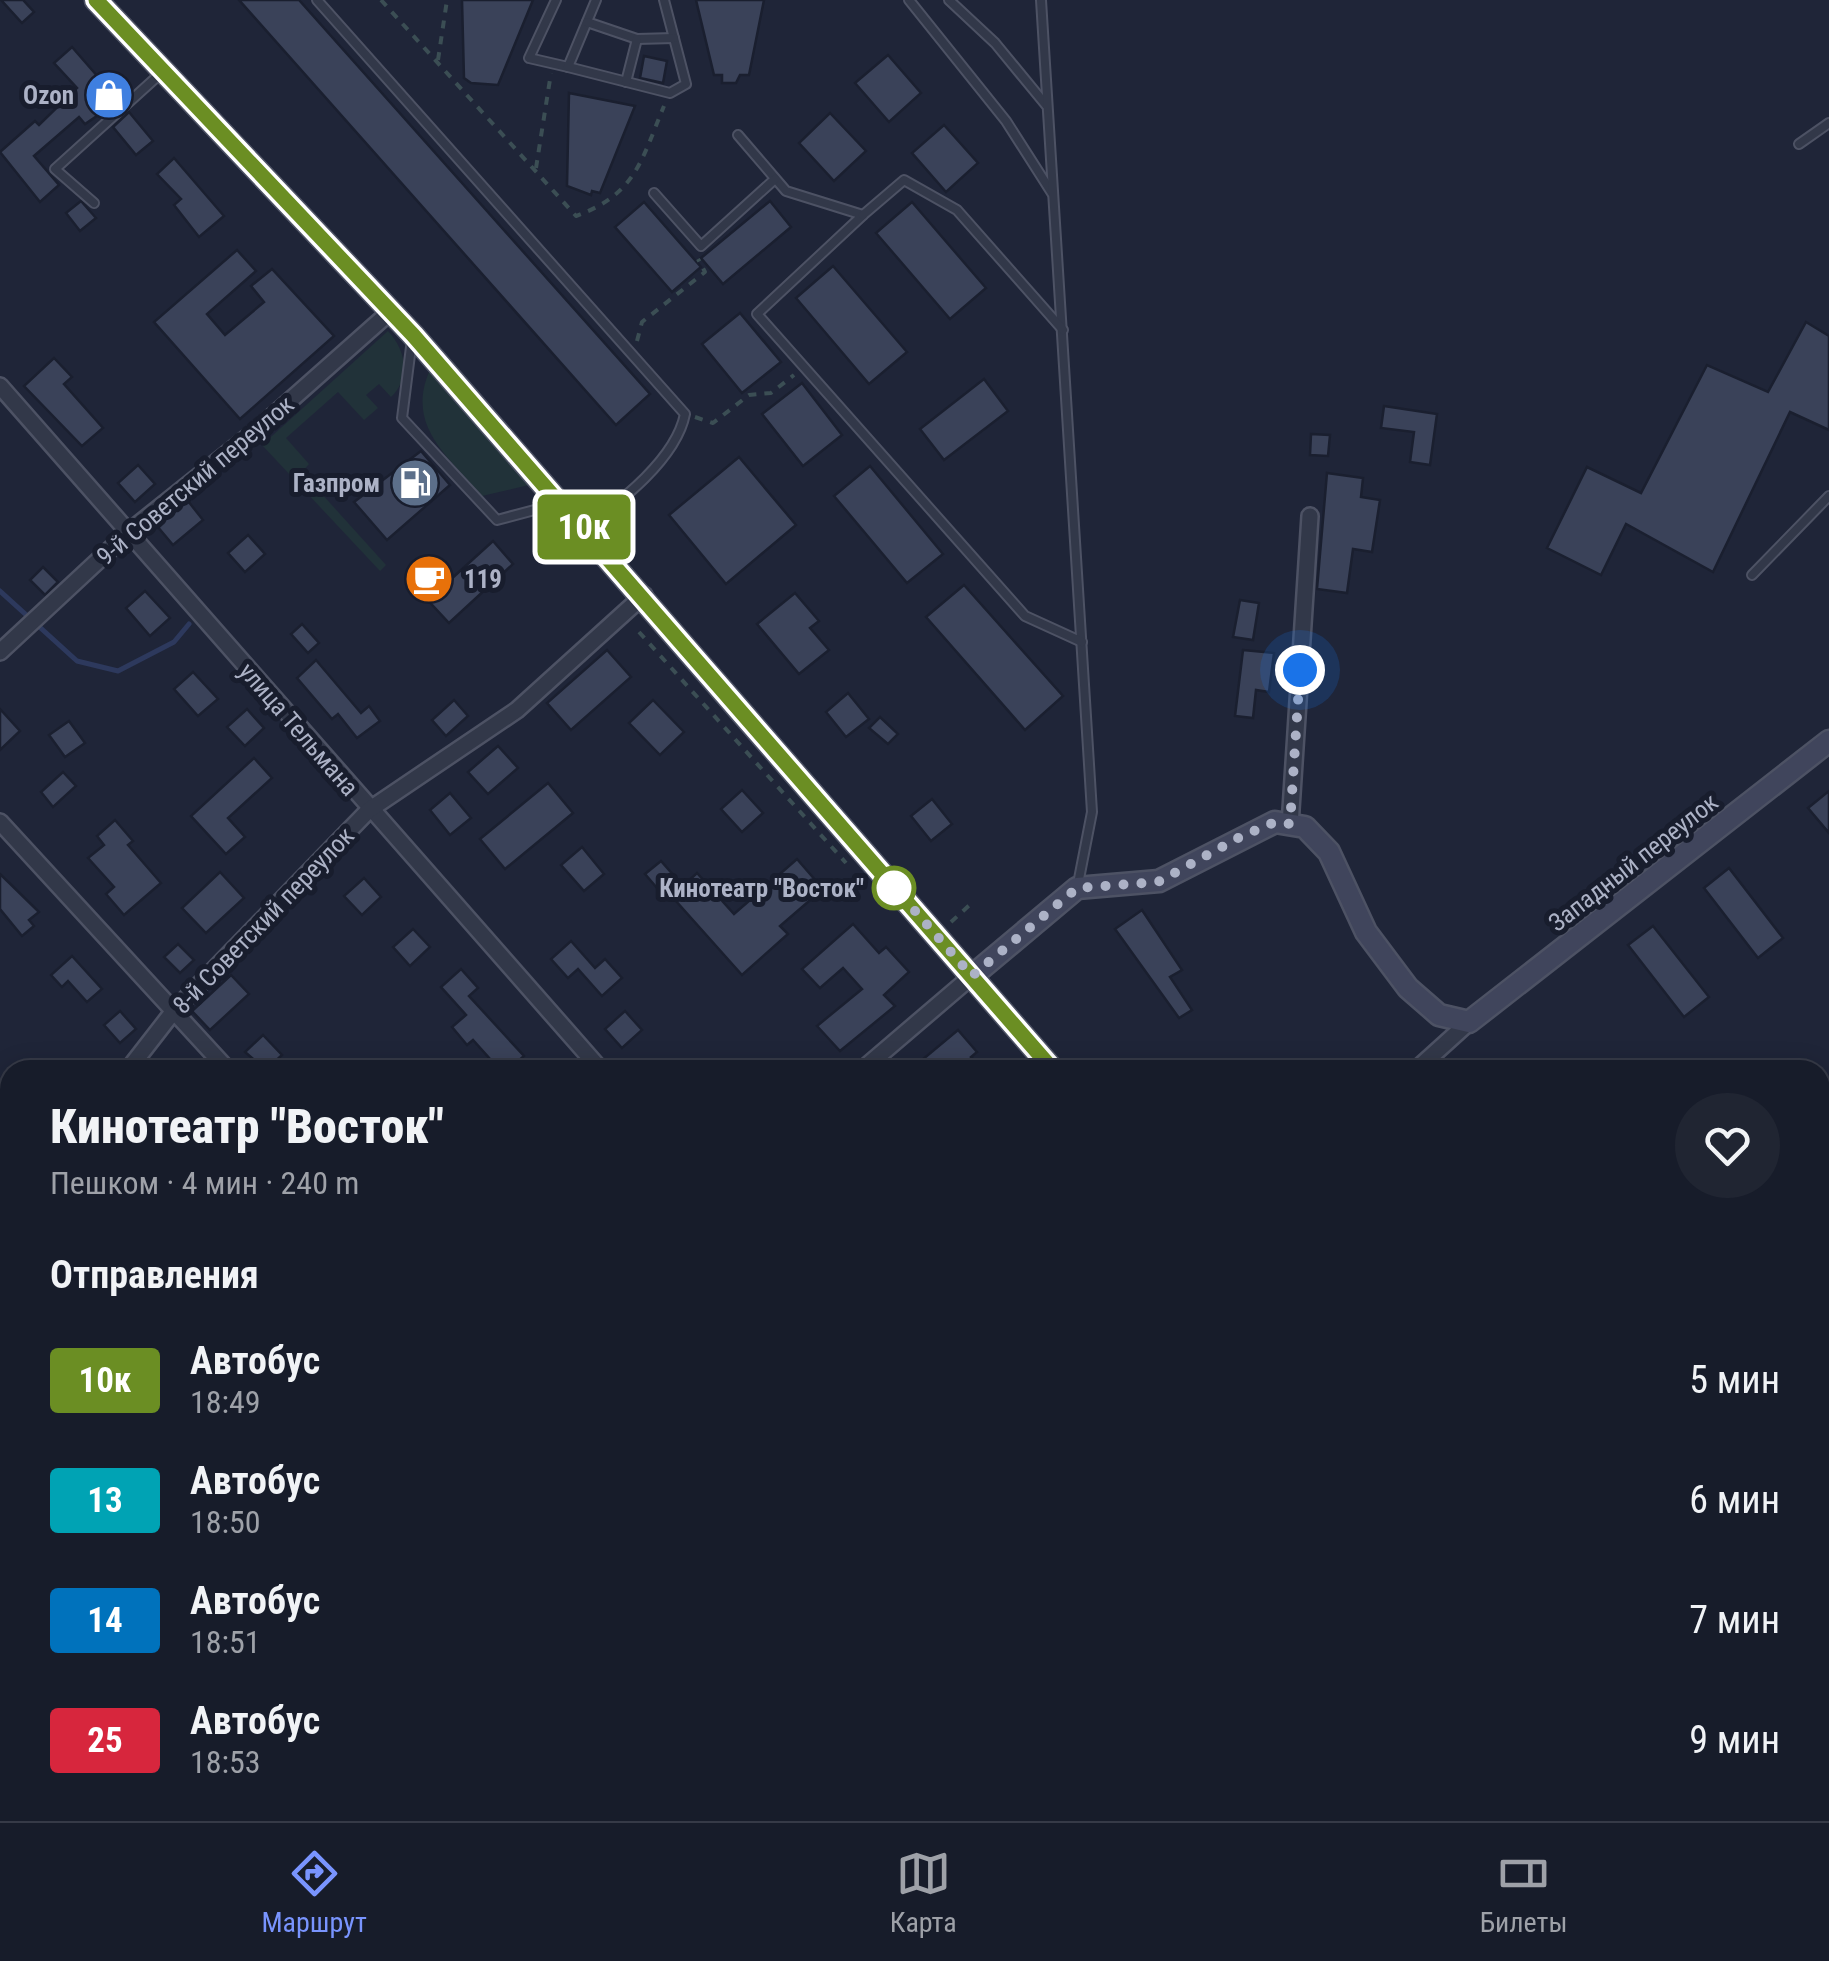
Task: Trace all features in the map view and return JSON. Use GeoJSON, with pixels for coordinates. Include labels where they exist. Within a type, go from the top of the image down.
{"type":"FeatureCollection","features":[{"type":"Feature","properties":{"kind":"main road"},"geometry":{"type":"LineString","coordinates":[[96,0],[391,310],[644,595],[1045,1060]]}},
{"type":"Feature","properties":{"kind":"main road","name":"Западный переулок"},"geometry":{"type":"LineString","coordinates":[[1469,1022],[1829,741]]}},
{"type":"Feature","properties":{"kind":"main road"},"geometry":{"type":"LineString","coordinates":[[972,976],[1077,888],[1158,882],[1275,822],[1305,827],[1330,852],[1366,932],[1408,988],[1440,1015],[1469,1022]]}},
{"type":"Feature","properties":{"kind":"street","name":"9-й Советский переулок"},"geometry":{"type":"LineString","coordinates":[[0,652],[130,531],[258,429],[391,310]]}},
{"type":"Feature","properties":{"kind":"street","name":"улица Тельмана"},"geometry":{"type":"LineString","coordinates":[[0,386],[591,1060]]}},
{"type":"Feature","properties":{"kind":"street"},"geometry":{"type":"LineString","coordinates":[[1290,824],[1310,516]]}},
{"type":"Feature","properties":{"kind":"street","name":"8-й Советский переулок"},"geometry":{"type":"LineString","coordinates":[[136,1060],[174,1012],[369,810],[516,710],[644,595]]}},
{"type":"Feature","properties":{"kind":"street"},"geometry":{"type":"LineString","coordinates":[[0,822],[219,1060]]}},
{"type":"Feature","properties":{"kind":"street"},"geometry":{"type":"LineString","coordinates":[[874,1060],[972,976]]}},
{"type":"Feature","properties":{"kind":"street"},"geometry":{"type":"LineString","coordinates":[[1434,1060],[1469,1022]]}},
{"type":"Feature","properties":{"kind":"lane"},"geometry":{"type":"LineString","coordinates":[[317,0],[686,414],[682,431],[627,495],[585,528]]}},
{"type":"Feature","properties":{"kind":"lane"},"geometry":{"type":"LineString","coordinates":[[556,0],[529,58],[670,93],[686,84],[664,0]]}},
{"type":"Feature","properties":{"kind":"lane"},"geometry":{"type":"LineString","coordinates":[[568,68],[596,0]]}},
{"type":"Feature","properties":{"kind":"lane"},"geometry":{"type":"LineString","coordinates":[[909,0],[1006,121],[1054,196]]}},
{"type":"Feature","properties":{"kind":"lane"},"geometry":{"type":"LineString","coordinates":[[950,0],[995,43],[1046,105]]}},
{"type":"Feature","properties":{"kind":"lane"},"geometry":{"type":"LineString","coordinates":[[1041,0],[1092,812],[1077,888]]}},
{"type":"Feature","properties":{"kind":"lane"},"geometry":{"type":"LineString","coordinates":[[587,22],[637,39],[674,38]]}},
{"type":"Feature","properties":{"kind":"lane"},"geometry":{"type":"LineString","coordinates":[[626,82],[637,39]]}},
{"type":"Feature","properties":{"kind":"lane"},"geometry":{"type":"LineString","coordinates":[[94,203],[55,169],[163,71]]}},
{"type":"Feature","properties":{"kind":"lane"},"geometry":{"type":"LineString","coordinates":[[1799,144],[1829,122]]}},
{"type":"Feature","properties":{"kind":"lane"},"geometry":{"type":"LineString","coordinates":[[738,135],[786,191],[863,215]]}},
{"type":"Feature","properties":{"kind":"lane"},"geometry":{"type":"LineString","coordinates":[[654,193],[701,246],[776,179]]}},
{"type":"Feature","properties":{"kind":"lane"},"geometry":{"type":"LineString","coordinates":[[1063,330],[957,210],[904,180],[757,314],[1025,616],[1082,642]]}},
{"type":"Feature","properties":{"kind":"lane"},"geometry":{"type":"LineString","coordinates":[[413,335],[402,418],[497,520],[562,502]]}},
{"type":"Feature","properties":{"kind":"lane"},"geometry":{"type":"LineString","coordinates":[[1752,575],[1829,496]]}},
{"type":"Feature","properties":{"kind":"path"},"geometry":{"type":"LineString","coordinates":[[381,0],[576,216],[609,204],[636,173],[670,93]]}},
{"type":"Feature","properties":{"kind":"path"},"geometry":{"type":"LineString","coordinates":[[438,60],[446,0]]}},
{"type":"Feature","properties":{"kind":"path"},"geometry":{"type":"LineString","coordinates":[[536,170],[552,64]]}},
{"type":"Feature","properties":{"kind":"path"},"geometry":{"type":"LineString","coordinates":[[634,355],[642,322],[705,272],[697,258],[701,246]]}},
{"type":"Feature","properties":{"kind":"path"},"geometry":{"type":"LineString","coordinates":[[686,414],[713,423],[749,395],[771,392],[802,369]]}},
{"type":"Feature","properties":{"kind":"path"},"geometry":{"type":"LineString","coordinates":[[639,632],[846,864]]}},
{"type":"Feature","properties":{"kind":"path"},"geometry":{"type":"LineString","coordinates":[[951,922],[974,900]]}},
{"type":"Feature","properties":{"kind":"shaded area"},"geometry":{"type":"Polygon","coordinates":[[[388,331],[399,346],[404,363],[402,381],[391,397],[379,384],[366,395],[378,408],[364,420],[338,392],[286,438],[309,464],[302,472],[386,565],[380,571],[262,445],[388,331]]]}},
{"type":"Feature","properties":{"kind":"shaded area"},"geometry":{"type":"Polygon","coordinates":[[[429,372],[529,485],[482,496],[457,468],[427,425],[423,392],[429,372]]]}},
{"type":"Feature","properties":{"kind":"building"},"geometry":{"type":"Polygon","coordinates":[[[1,0],[23,0],[34,12],[22,23],[1,0]]]}},
{"type":"Feature","properties":{"kind":"building"},"geometry":{"type":"Polygon","coordinates":[[[239,0],[299,0],[650,394],[616,425],[239,0]]]}},
{"type":"Feature","properties":{"kind":"building"},"geometry":{"type":"Polygon","coordinates":[[[462,0],[533,0],[498,85],[471,83],[464,78],[462,0]]]}},
{"type":"Feature","properties":{"kind":"building"},"geometry":{"type":"Polygon","coordinates":[[[696,0],[764,0],[749,75],[740,75],[736,83],[722,83],[722,75],[714,75],[696,0]]]}},
{"type":"Feature","properties":{"kind":"building"},"geometry":{"type":"Polygon","coordinates":[[[72,47],[119,101],[85,124],[79,117],[34,156],[59,185],[40,202],[0,152],[35,121],[39,125],[77,88],[54,63],[72,47]]]}},
{"type":"Feature","properties":{"kind":"building"},"geometry":{"type":"Polygon","coordinates":[[[888,55],[921,93],[889,122],[855,83],[888,55]]]}},
{"type":"Feature","properties":{"kind":"building"},"geometry":{"type":"Polygon","coordinates":[[[644,56],[667,61],[663,83],[640,78],[644,56]]]}},
{"type":"Feature","properties":{"kind":"building"},"geometry":{"type":"Polygon","coordinates":[[[569,93],[635,106],[600,193],[592,191],[591,195],[567,186],[569,93]]]}},
{"type":"Feature","properties":{"kind":"building"},"geometry":{"type":"Polygon","coordinates":[[[129,112],[153,141],[136,155],[113,127],[129,112]]]}},
{"type":"Feature","properties":{"kind":"building"},"geometry":{"type":"Polygon","coordinates":[[[830,113],[866,151],[834,181],[799,143],[830,113]]]}},
{"type":"Feature","properties":{"kind":"building"},"geometry":{"type":"Polygon","coordinates":[[[944,125],[978,163],[946,192],[912,153],[944,125]]]}},
{"type":"Feature","properties":{"kind":"building"},"geometry":{"type":"Polygon","coordinates":[[[174,158],[224,216],[199,237],[174,205],[181,199],[157,174],[174,158]]]}},
{"type":"Feature","properties":{"kind":"building"},"geometry":{"type":"Polygon","coordinates":[[[81,201],[96,218],[80,231],[66,213],[81,201]]]}},
{"type":"Feature","properties":{"kind":"building"},"geometry":{"type":"Polygon","coordinates":[[[770,201],[791,227],[723,284],[701,258],[770,201]]]}},
{"type":"Feature","properties":{"kind":"building"},"geometry":{"type":"Polygon","coordinates":[[[644,202],[701,267],[672,292],[615,227],[644,202]]]}},
{"type":"Feature","properties":{"kind":"building"},"geometry":{"type":"Polygon","coordinates":[[[912,202],[986,288],[950,319],[876,233],[912,202]]]}},
{"type":"Feature","properties":{"kind":"building"},"geometry":{"type":"Polygon","coordinates":[[[237,250],[256,271],[207,314],[225,335],[264,302],[251,286],[272,269],[334,336],[240,419],[154,322],[237,250]]]}},
{"type":"Feature","properties":{"kind":"building"},"geometry":{"type":"Polygon","coordinates":[[[833,266],[907,352],[869,384],[796,298],[833,266]]]}},
{"type":"Feature","properties":{"kind":"building"},"geometry":{"type":"Polygon","coordinates":[[[740,313],[781,362],[742,393],[702,344],[740,313]]]}},
{"type":"Feature","properties":{"kind":"building"},"geometry":{"type":"Polygon","coordinates":[[[1806,322],[1829,336],[1829,430],[1790,412],[1713,572],[1626,524],[1601,575],[1547,548],[1587,467],[1641,493],[1707,365],[1768,392],[1806,322]]]}},
{"type":"Feature","properties":{"kind":"building"},"geometry":{"type":"Polygon","coordinates":[[[54,358],[72,377],[64,384],[103,428],[82,446],[24,386],[54,358]]]}},
{"type":"Feature","properties":{"kind":"building"},"geometry":{"type":"Polygon","coordinates":[[[984,379],[1008,411],[944,460],[920,429],[984,379]]]}},
{"type":"Feature","properties":{"kind":"building"},"geometry":{"type":"Polygon","coordinates":[[[802,383],[842,435],[803,466],[762,414],[802,383]]]}},
{"type":"Feature","properties":{"kind":"building"},"geometry":{"type":"Polygon","coordinates":[[[1384,406],[1437,414],[1430,465],[1410,462],[1414,432],[1381,428],[1384,406]]]}},
{"type":"Feature","properties":{"kind":"building"},"geometry":{"type":"Polygon","coordinates":[[[1311,434],[1330,435],[1328,456],[1310,455],[1311,434]]]}},
{"type":"Feature","properties":{"kind":"building"},"geometry":{"type":"Polygon","coordinates":[[[421,451],[450,485],[387,540],[354,502],[421,451]]]}},
{"type":"Feature","properties":{"kind":"building"},"geometry":{"type":"Polygon","coordinates":[[[739,457],[796,525],[726,584],[669,515],[739,457]]]}},
{"type":"Feature","properties":{"kind":"building"},"geometry":{"type":"Polygon","coordinates":[[[138,465],[155,484],[135,502],[118,483],[138,465]]]}},
{"type":"Feature","properties":{"kind":"building"},"geometry":{"type":"Polygon","coordinates":[[[870,466],[943,554],[907,583],[834,496],[870,466]]]}},
{"type":"Feature","properties":{"kind":"building"},"geometry":{"type":"Polygon","coordinates":[[[1327,473],[1363,478],[1361,497],[1380,500],[1372,552],[1353,549],[1347,593],[1317,589],[1327,473]]]}},
{"type":"Feature","properties":{"kind":"building"},"geometry":{"type":"Polygon","coordinates":[[[188,501],[203,520],[173,545],[157,526],[188,501]]]}},
{"type":"Feature","properties":{"kind":"building"},"geometry":{"type":"Polygon","coordinates":[[[248,535],[265,554],[245,572],[228,553],[248,535]]]}},
{"type":"Feature","properties":{"kind":"building"},"geometry":{"type":"Polygon","coordinates":[[[493,541],[513,564],[449,623],[409,580],[430,565],[449,581],[493,541]]]}},
{"type":"Feature","properties":{"kind":"building"},"geometry":{"type":"Polygon","coordinates":[[[43,567],[58,582],[45,595],[30,580],[43,567]]]}},
{"type":"Feature","properties":{"kind":"building"},"geometry":{"type":"Polygon","coordinates":[[[964,585],[1063,696],[1025,730],[926,617],[964,585]]]}},
{"type":"Feature","properties":{"kind":"building"},"geometry":{"type":"Polygon","coordinates":[[[145,591],[170,618],[150,636],[126,608],[145,591]]]}},
{"type":"Feature","properties":{"kind":"building"},"geometry":{"type":"Polygon","coordinates":[[[795,593],[819,621],[810,628],[829,650],[799,674],[757,624],[795,593]]]}},
{"type":"Feature","properties":{"kind":"building"},"geometry":{"type":"Polygon","coordinates":[[[1240,600],[1259,603],[1253,640],[1233,637],[1240,600]]]}},
{"type":"Feature","properties":{"kind":"building"},"geometry":{"type":"Polygon","coordinates":[[[302,624],[319,643],[308,653],[291,634],[302,624]]]}},
{"type":"Feature","properties":{"kind":"building"},"geometry":{"type":"Polygon","coordinates":[[[607,650],[631,677],[571,730],[547,703],[607,650]]]}},
{"type":"Feature","properties":{"kind":"building"},"geometry":{"type":"Polygon","coordinates":[[[1243,650],[1274,653],[1269,692],[1256,690],[1253,718],[1235,716],[1243,650]]]}},
{"type":"Feature","properties":{"kind":"building"},"geometry":{"type":"Polygon","coordinates":[[[316,660],[361,713],[369,706],[380,721],[357,738],[338,714],[332,719],[297,678],[316,660]]]}},
{"type":"Feature","properties":{"kind":"building"},"geometry":{"type":"Polygon","coordinates":[[[193,672],[218,699],[198,716],[174,689],[193,672]]]}},
{"type":"Feature","properties":{"kind":"building"},"geometry":{"type":"Polygon","coordinates":[[[848,693],[869,719],[846,737],[826,712],[848,693]]]}},
{"type":"Feature","properties":{"kind":"building"},"geometry":{"type":"Polygon","coordinates":[[[454,700],[468,716],[446,736],[432,720],[454,700]]]}},
{"type":"Feature","properties":{"kind":"building"},"geometry":{"type":"Polygon","coordinates":[[[653,700],[684,732],[660,755],[629,723],[653,700]]]}},
{"type":"Feature","properties":{"kind":"building"},"geometry":{"type":"Polygon","coordinates":[[[0,709],[20,731],[0,750],[0,709]]]}},
{"type":"Feature","properties":{"kind":"building"},"geometry":{"type":"Polygon","coordinates":[[[247,709],[264,728],[245,746],[227,727],[247,709]]]}},
{"type":"Feature","properties":{"kind":"building"},"geometry":{"type":"Polygon","coordinates":[[[880,717],[898,734],[888,744],[869,728],[880,717]]]}},
{"type":"Feature","properties":{"kind":"building"},"geometry":{"type":"Polygon","coordinates":[[[69,721],[85,743],[65,757],[49,735],[69,721]]]}},
{"type":"Feature","properties":{"kind":"building"},"geometry":{"type":"Polygon","coordinates":[[[498,746],[518,768],[488,794],[468,772],[498,746]]]}},
{"type":"Feature","properties":{"kind":"building"},"geometry":{"type":"Polygon","coordinates":[[[254,758],[272,778],[228,818],[245,837],[226,854],[191,816],[254,758]]]}},
{"type":"Feature","properties":{"kind":"building"},"geometry":{"type":"Polygon","coordinates":[[[63,772],[76,786],[53,807],[41,792],[63,772]]]}},
{"type":"Feature","properties":{"kind":"building"},"geometry":{"type":"Polygon","coordinates":[[[548,783],[573,813],[505,869],[480,839],[548,783]]]}},
{"type":"Feature","properties":{"kind":"building"},"geometry":{"type":"Polygon","coordinates":[[[742,790],[763,813],[742,832],[721,809],[742,790]]]}},
{"type":"Feature","properties":{"kind":"building"},"geometry":{"type":"Polygon","coordinates":[[[1829,791],[1829,833],[1808,808],[1829,791]]]}},
{"type":"Feature","properties":{"kind":"building"},"geometry":{"type":"Polygon","coordinates":[[[450,793],[471,818],[450,835],[430,810],[450,793]]]}},
{"type":"Feature","properties":{"kind":"building"},"geometry":{"type":"Polygon","coordinates":[[[932,799],[952,824],[931,841],[911,816],[932,799]]]}},
{"type":"Feature","properties":{"kind":"building"},"geometry":{"type":"Polygon","coordinates":[[[115,820],[133,841],[128,845],[161,883],[124,915],[106,894],[114,887],[88,858],[104,845],[97,836],[115,820]]]}},
{"type":"Feature","properties":{"kind":"building"},"geometry":{"type":"Polygon","coordinates":[[[582,847],[604,874],[584,891],[561,865],[582,847]]]}},
{"type":"Feature","properties":{"kind":"building"},"geometry":{"type":"Polygon","coordinates":[[[797,859],[823,889],[780,926],[788,934],[742,975],[667,891],[663,895],[645,874],[661,861],[683,886],[697,873],[734,914],[797,859]]]}},
{"type":"Feature","properties":{"kind":"building"},"geometry":{"type":"Polygon","coordinates":[[[1729,868],[1783,938],[1758,958],[1704,888],[1729,868]]]}},
{"type":"Feature","properties":{"kind":"building"},"geometry":{"type":"Polygon","coordinates":[[[220,872],[244,898],[206,933],[182,908],[220,872]]]}},
{"type":"Feature","properties":{"kind":"building"},"geometry":{"type":"Polygon","coordinates":[[[0,874],[39,912],[29,920],[34,926],[22,936],[0,909],[0,874]]]}},
{"type":"Feature","properties":{"kind":"building"},"geometry":{"type":"Polygon","coordinates":[[[364,878],[381,897],[362,915],[344,896],[364,878]]]}},
{"type":"Feature","properties":{"kind":"building"},"geometry":{"type":"Polygon","coordinates":[[[1142,910],[1182,970],[1170,977],[1192,1010],[1179,1018],[1115,929],[1142,910]]]}},
{"type":"Feature","properties":{"kind":"building"},"geometry":{"type":"Polygon","coordinates":[[[853,924],[879,953],[886,947],[909,972],[884,995],[895,1006],[840,1051],[817,1026],[862,989],[843,968],[820,988],[802,969],[853,924]]]}},
{"type":"Feature","properties":{"kind":"building"},"geometry":{"type":"Polygon","coordinates":[[[1653,926],[1709,997],[1684,1017],[1628,945],[1653,926]]]}},
{"type":"Feature","properties":{"kind":"building"},"geometry":{"type":"Polygon","coordinates":[[[413,929],[430,947],[410,966],[393,947],[413,929]]]}},
{"type":"Feature","properties":{"kind":"building"},"geometry":{"type":"Polygon","coordinates":[[[571,941],[595,968],[605,959],[622,978],[602,996],[578,969],[568,978],[551,959],[571,941]]]}},
{"type":"Feature","properties":{"kind":"building"},"geometry":{"type":"Polygon","coordinates":[[[178,944],[194,960],[180,973],[164,957],[178,944]]]}},
{"type":"Feature","properties":{"kind":"building"},"geometry":{"type":"Polygon","coordinates":[[[72,956],[102,989],[87,1002],[68,981],[62,987],[51,975],[72,956]]]}},
{"type":"Feature","properties":{"kind":"building"},"geometry":{"type":"Polygon","coordinates":[[[461,969],[478,988],[469,996],[524,1056],[519,1060],[491,1060],[473,1040],[467,1045],[452,1027],[466,1015],[441,987],[461,969]]]}},
{"type":"Feature","properties":{"kind":"building"},"geometry":{"type":"Polygon","coordinates":[[[231,975],[249,994],[210,1030],[192,1011],[231,975]]]}},
{"type":"Feature","properties":{"kind":"building"},"geometry":{"type":"Polygon","coordinates":[[[120,1011],[136,1029],[120,1043],[104,1025],[120,1011]]]}},
{"type":"Feature","properties":{"kind":"building"},"geometry":{"type":"Polygon","coordinates":[[[625,1011],[642,1030],[622,1048],[605,1029],[625,1011]]]}},
{"type":"Feature","properties":{"kind":"building"},"geometry":{"type":"Polygon","coordinates":[[[958,1030],[977,1052],[971,1057],[974,1060],[922,1060],[958,1030]]]}},
{"type":"Feature","properties":{"kind":"building"},"geometry":{"type":"Polygon","coordinates":[[[263,1035],[282,1055],[277,1060],[254,1060],[245,1052],[263,1035]]]}},
{"type":"Feature","properties":{"kind":"waterway"},"geometry":{"type":"LineString","coordinates":[[0,591],[77,661],[118,671],[174,642],[189,624]]}},
{"type":"Feature","properties":{"kind":"bus line","name":"10к"},"geometry":{"type":"LineString","coordinates":[[96,0],[413,335],[644,595],[1044,1060]]}},
{"type":"Feature","properties":{"kind":"place","name":"Ozon"},"geometry":{"type":"Point","coordinates":[109,95]}},
{"type":"Feature","properties":{"kind":"place","name":"Газпром"},"geometry":{"type":"Point","coordinates":[415,483]}},
{"type":"Feature","properties":{"kind":"place","name":"119"},"geometry":{"type":"Point","coordinates":[429,579]}},
{"type":"Feature","properties":{"kind":"place","name":"Кинотеатр \"Восток\""},"geometry":{"type":"Point","coordinates":[894,888]}},
{"type":"Feature","properties":{"kind":"route"},"geometry":{"type":"LineString","coordinates":[[894,888],[887,879],[972,976],[1077,888],[1158,882],[1240,837],[1275,822],[1290,824],[1300,670]]}}]}
